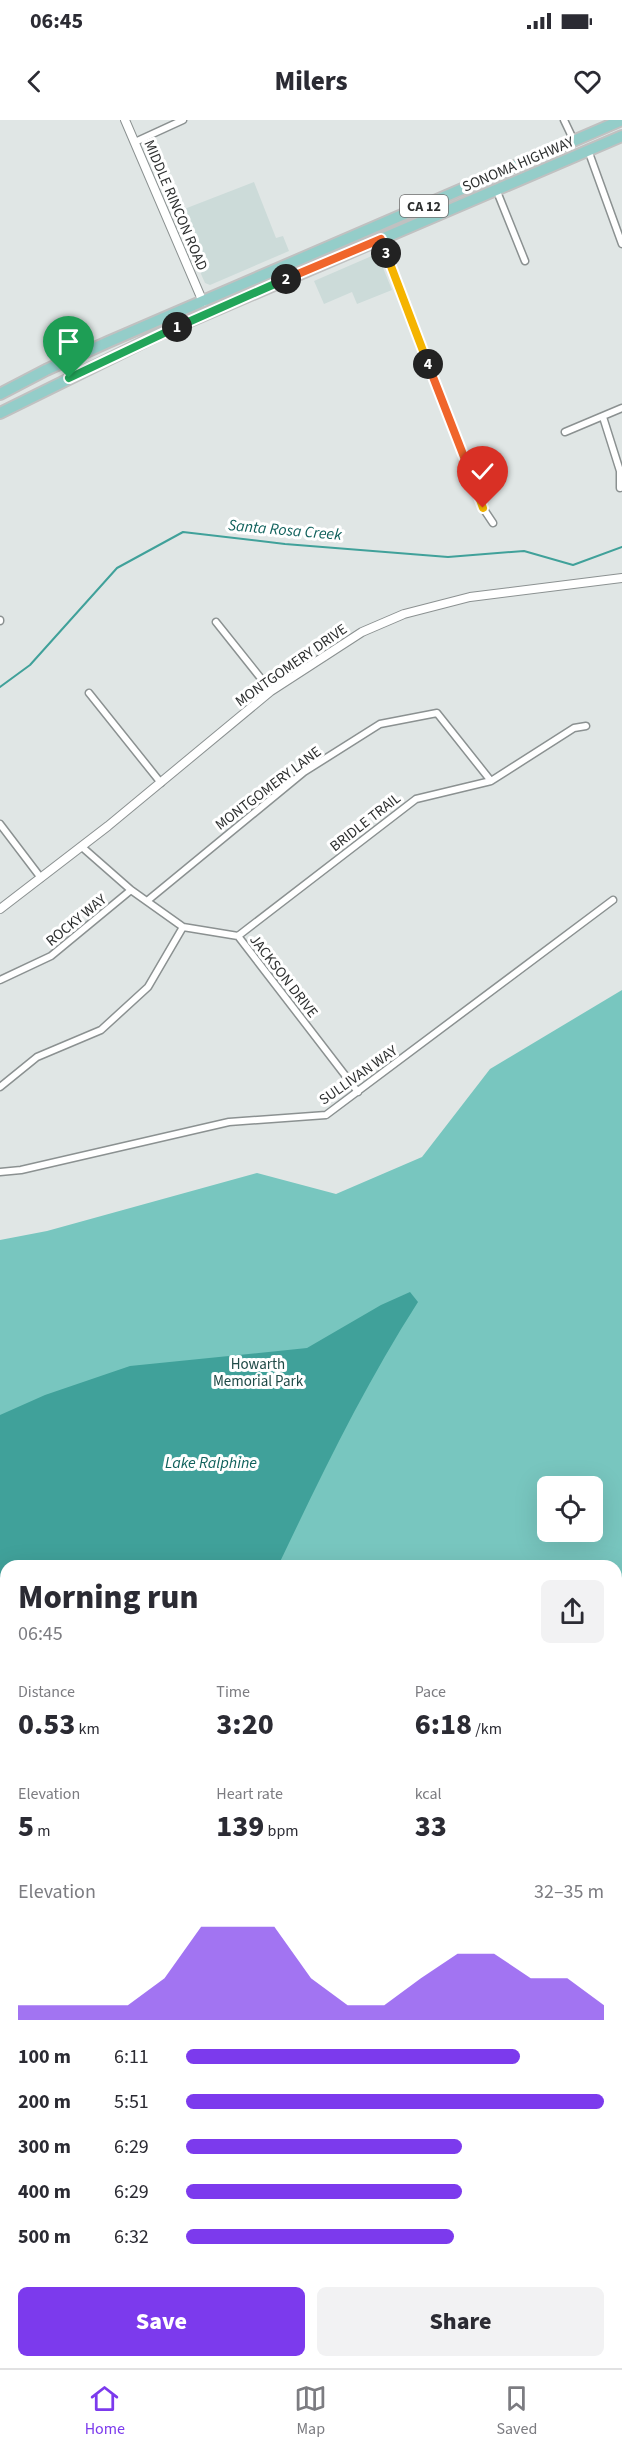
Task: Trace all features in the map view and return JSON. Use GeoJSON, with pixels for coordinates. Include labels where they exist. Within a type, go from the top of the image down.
{"type":"FeatureCollection","features":[{"type":"Feature","properties":{"kind":"main road","name":"SONOMA HIGHWAY"},"geometry":{"type":"LineString","coordinates":[[0,394],[46,370],[622,120]]}},
{"type":"Feature","properties":{"kind":"main road","name":"SONOMA HIGHWAY"},"geometry":{"type":"LineString","coordinates":[[0,413],[109,357],[496,188],[622,136]]}},
{"type":"Feature","properties":{"kind":"main road"},"geometry":{"type":"LineString","coordinates":[[574,141],[584,152]]}},
{"type":"Feature","properties":{"kind":"main road"},"geometry":{"type":"LineString","coordinates":[[203,302],[209,313]]}},
{"type":"Feature","properties":{"kind":"street","name":"MIDDLE RINCON ROAD"},"geometry":{"type":"LineString","coordinates":[[125,120],[203,302]]}},
{"type":"Feature","properties":{"kind":"street"},"geometry":{"type":"LineString","coordinates":[[135,142],[183,120]]}},
{"type":"Feature","properties":{"kind":"street"},"geometry":{"type":"LineString","coordinates":[[564,120],[574,141]]}},
{"type":"Feature","properties":{"kind":"street"},"geometry":{"type":"LineString","coordinates":[[584,152],[622,244]]}},
{"type":"Feature","properties":{"kind":"street"},"geometry":{"type":"LineString","coordinates":[[496,188],[525,261]]}},
{"type":"Feature","properties":{"kind":"street"},"geometry":{"type":"LineString","coordinates":[[381,239],[483,508],[493,523]]}},
{"type":"Feature","properties":{"kind":"street"},"geometry":{"type":"LineString","coordinates":[[565,432],[622,408]]}},
{"type":"Feature","properties":{"kind":"street"},"geometry":{"type":"LineString","coordinates":[[603,417],[620,471],[620,488]]}},
{"type":"Feature","properties":{"kind":"street","name":"MONTGOMERY DRIVE"},"geometry":{"type":"LineString","coordinates":[[0,909],[82,847],[271,691],[347,640],[404,614],[470,597],[622,578]]}},
{"type":"Feature","properties":{"kind":"street"},"geometry":{"type":"LineString","coordinates":[[216,622],[271,691]]}},
{"type":"Feature","properties":{"kind":"street"},"geometry":{"type":"LineString","coordinates":[[89,693],[160,783]]}},
{"type":"Feature","properties":{"kind":"street","name":"MONTGOMERY LANE"},"geometry":{"type":"LineString","coordinates":[[147,901],[304,772],[380,724],[436,713],[491,781]]}},
{"type":"Feature","properties":{"kind":"street","name":"BRIDLE TRAIL"},"geometry":{"type":"LineString","coordinates":[[238,936],[416,799],[491,781],[574,728],[586,726]]}},
{"type":"Feature","properties":{"kind":"street"},"geometry":{"type":"LineString","coordinates":[[0,824],[41,878]]}},
{"type":"Feature","properties":{"kind":"street","name":"JACKSON DRIVE"},"geometry":{"type":"LineString","coordinates":[[82,847],[131,890],[183,927],[238,936],[358,1092]]}},
{"type":"Feature","properties":{"kind":"street","name":"ROCKY WAY"},"geometry":{"type":"LineString","coordinates":[[0,980],[51,956],[131,890]]}},
{"type":"Feature","properties":{"kind":"street","name":"SULLIVAN WAY"},"geometry":{"type":"LineString","coordinates":[[0,1172],[21,1170],[229,1122],[326,1115],[613,900]]}},
{"type":"Feature","properties":{"kind":"street"},"geometry":{"type":"LineString","coordinates":[[0,1087],[37,1057],[101,1030],[148,987],[183,927]]}},
{"type":"Feature","properties":{"kind":"shaded area"},"geometry":{"type":"Polygon","coordinates":[[[254,182],[276,238],[283,236],[289,251],[210,285],[205,283],[174,213],[254,182]]]}},
{"type":"Feature","properties":{"kind":"shaded area"},"geometry":{"type":"Polygon","coordinates":[[[374,255],[379,258],[392,290],[357,304],[352,292],[324,304],[314,281],[374,255]]]}},
{"type":"Feature","properties":{"kind":"green space","name":"Howarth Memorial Park"},"geometry":{"type":"Polygon","coordinates":[[[622,990],[622,1560],[0,1560],[0,1240],[47,1231],[257,1173],[336,1194],[422,1157],[490,1069],[622,990]]]}},
{"type":"Feature","properties":{"kind":"water","name":"Lake Ralphine"},"geometry":{"type":"Polygon","coordinates":[[[410,1292],[418,1302],[361,1399],[281,1560],[0,1560],[0,1415],[45,1395],[130,1366],[307,1348],[381,1305],[410,1292]]]}},
{"type":"Feature","properties":{"kind":"waterway","name":"Santa Rosa Creek"},"geometry":{"type":"LineString","coordinates":[[0,687],[30,665],[117,568],[183,532],[285,544],[448,557],[524,551],[573,565],[622,547]]}},
{"type":"Feature","properties":{"kind":"route"},"geometry":{"type":"LineString","coordinates":[[69,378],[109,357],[270,285],[381,239],[483,508]]}}]}
